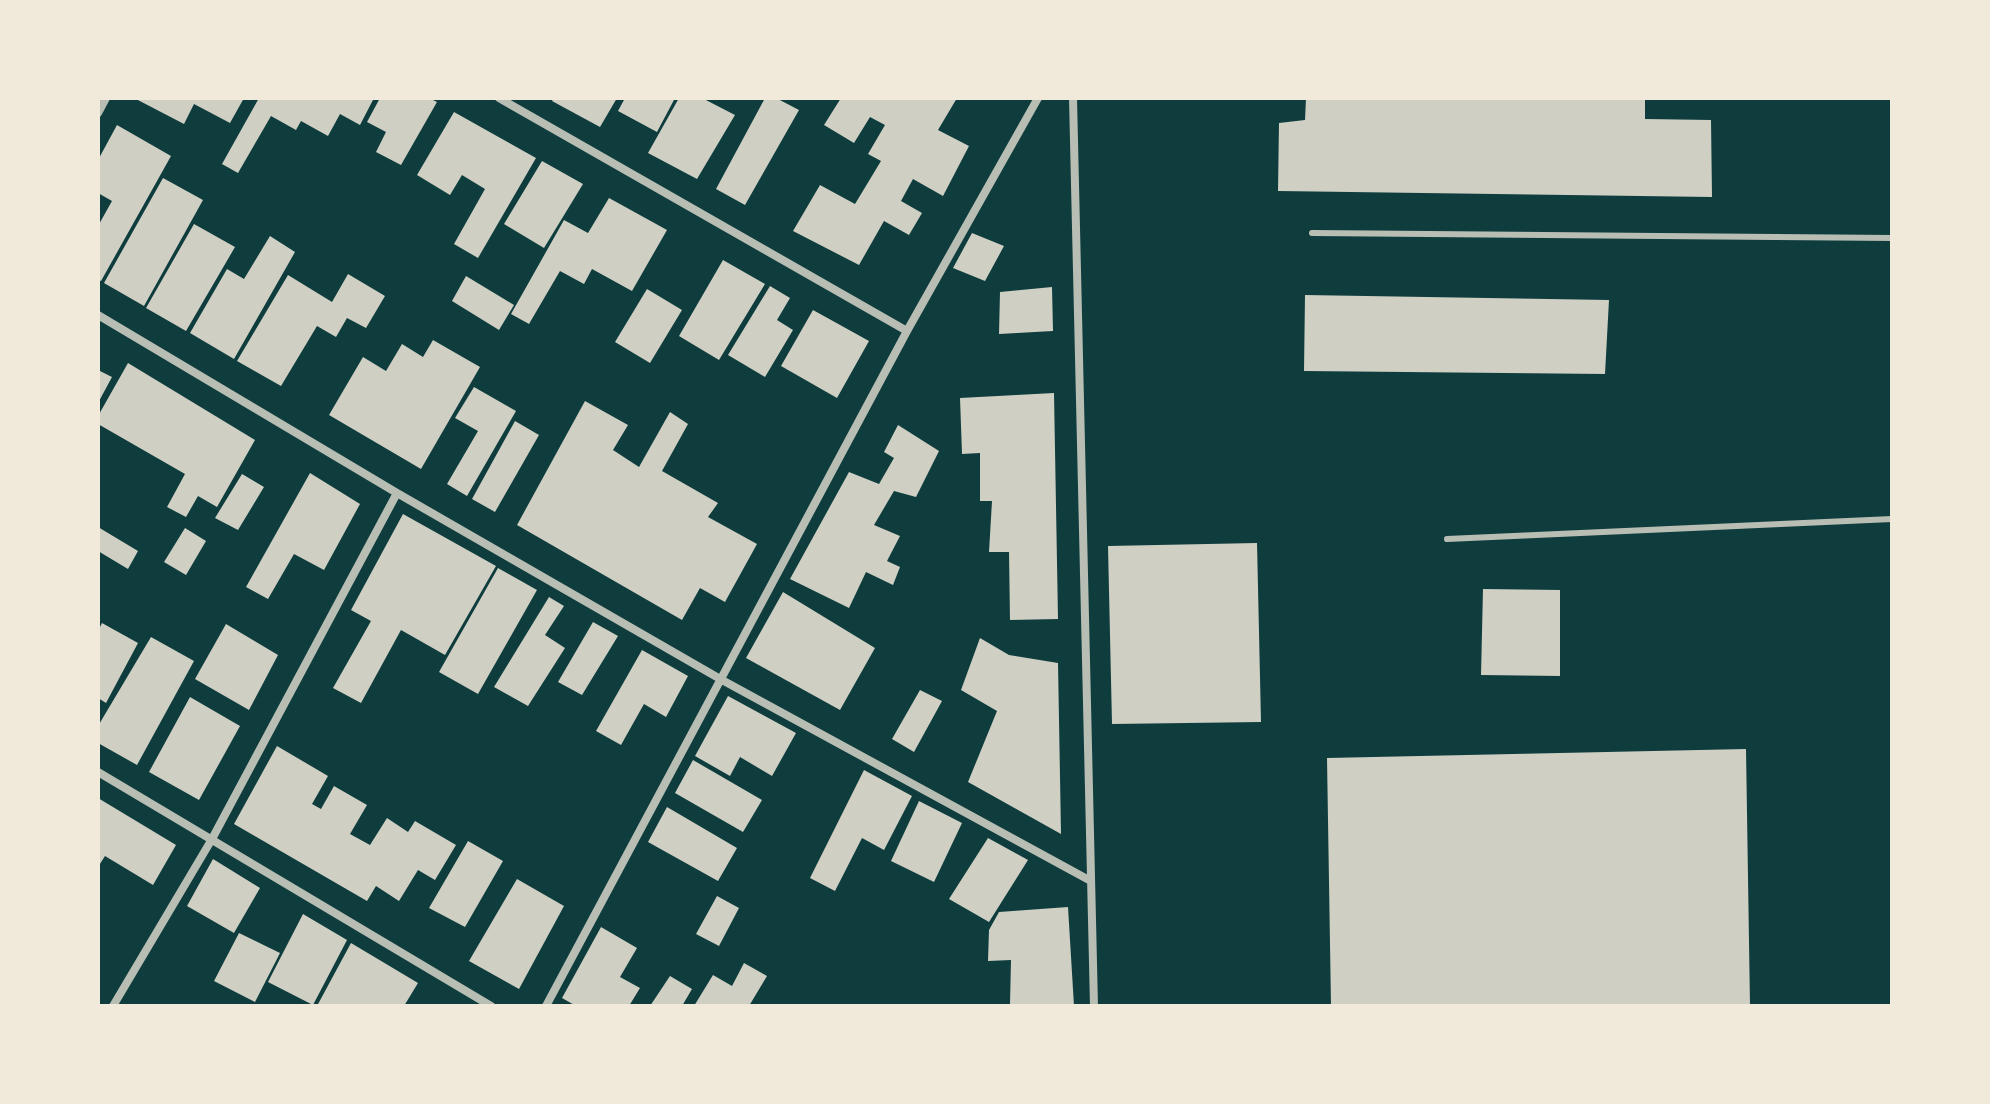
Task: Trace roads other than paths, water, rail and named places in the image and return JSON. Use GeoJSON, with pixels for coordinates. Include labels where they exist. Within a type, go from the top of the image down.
{"type":"FeatureCollection","features":[{"type":"Feature","properties":{"kind":"street"},"geometry":{"type":"LineString","coordinates":[[98,113],[106,98]]}},
{"type":"Feature","properties":{"kind":"street"},"geometry":{"type":"LineString","coordinates":[[499,98],[907,331]]}},
{"type":"Feature","properties":{"kind":"street"},"geometry":{"type":"LineString","coordinates":[[546,1006],[907,331],[1038,98]]}},
{"type":"Feature","properties":{"kind":"street"},"geometry":{"type":"LineString","coordinates":[[1073,98],[1094,1006]]}},
{"type":"Feature","properties":{"kind":"street"},"geometry":{"type":"LineString","coordinates":[[98,315],[397,493],[722,680],[1089,880]]}},
{"type":"Feature","properties":{"kind":"street"},"geometry":{"type":"LineString","coordinates":[[113,1006],[212,839],[397,493]]}},
{"type":"Feature","properties":{"kind":"street"},"geometry":{"type":"LineString","coordinates":[[98,772],[491,1006]]}},
{"type":"Feature","properties":{"kind":"lane"},"geometry":{"type":"LineString","coordinates":[[1312,233],[1892,238]]}},
{"type":"Feature","properties":{"kind":"lane"},"geometry":{"type":"LineString","coordinates":[[1447,539],[1892,519]]}}]}
